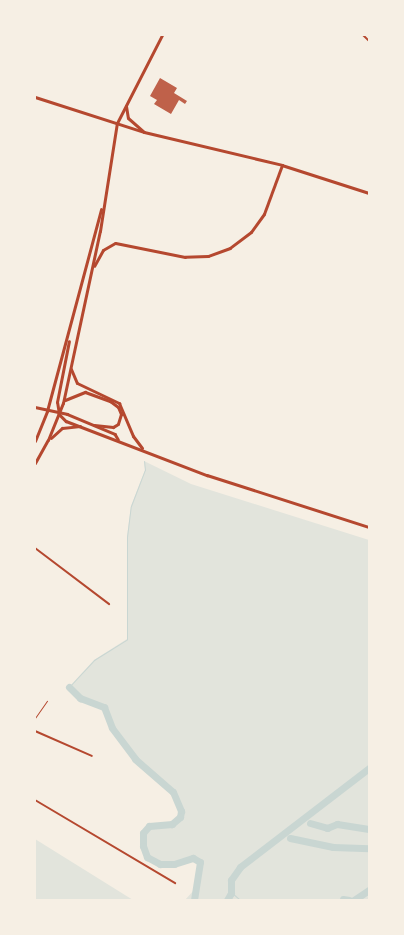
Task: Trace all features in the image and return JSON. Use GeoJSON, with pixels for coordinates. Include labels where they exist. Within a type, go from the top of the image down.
{"type":"FeatureCollection","features":[{"type":"Feature","properties":{"kind":"main road"},"geometry":{"type":"LineString","coordinates":[[35,464],[48,440],[63,403],[91,271],[117,123],[162,35]]}},
{"type":"Feature","properties":{"kind":"main road"},"geometry":{"type":"LineString","coordinates":[[35,97],[144,132],[282,165],[264,214],[251,232],[230,248],[208,256],[185,258],[115,243],[103,250],[91,271]]}},
{"type":"Feature","properties":{"kind":"main road"},"geometry":{"type":"LineString","coordinates":[[126,105],[128,118],[144,132]]}},
{"type":"Feature","properties":{"kind":"main road"},"geometry":{"type":"LineString","coordinates":[[35,441],[47,411],[106,191]]}},
{"type":"Feature","properties":{"kind":"main road"},"geometry":{"type":"LineString","coordinates":[[59,414],[57,402],[70,330]]}},
{"type":"Feature","properties":{"kind":"main road"},"geometry":{"type":"LineString","coordinates":[[71,366],[77,383],[119,403],[133,436],[142,448]]}},
{"type":"Feature","properties":{"kind":"main road"},"geometry":{"type":"LineString","coordinates":[[63,403],[67,397],[85,392],[110,400],[121,414],[118,424],[113,427],[94,426]]}},
{"type":"Feature","properties":{"kind":"main road"},"geometry":{"type":"LineString","coordinates":[[48,440],[62,428],[80,426]]}},
{"type":"Feature","properties":{"kind":"street"},"geometry":{"type":"LineString","coordinates":[[363,35],[369,41]]}},
{"type":"Feature","properties":{"kind":"street"},"geometry":{"type":"LineString","coordinates":[[282,165],[369,193]]}},
{"type":"Feature","properties":{"kind":"street"},"geometry":{"type":"LineString","coordinates":[[35,407],[115,434],[118,439]]}},
{"type":"Feature","properties":{"kind":"street"},"geometry":{"type":"LineString","coordinates":[[59,414],[80,426],[142,448],[207,475],[369,527]]}},
{"type":"Feature","properties":{"kind":"street"},"geometry":{"type":"LineString","coordinates":[[35,548],[110,604]]}},
{"type":"Feature","properties":{"kind":"street"},"geometry":{"type":"LineString","coordinates":[[35,730],[92,756]]}},
{"type":"Feature","properties":{"kind":"street"},"geometry":{"type":"LineString","coordinates":[[35,800],[175,883]]}},
{"type":"Feature","properties":{"kind":"lane"},"geometry":{"type":"LineString","coordinates":[[35,718],[47,701]]}},
{"type":"Feature","properties":{"kind":"shaded area"},"geometry":{"type":"Polygon","coordinates":[[[144,461],[191,484],[369,540],[369,900],[185,900],[194,890],[200,862],[190,858],[174,864],[160,864],[147,857],[142,838],[145,829],[177,821],[181,811],[178,801],[167,785],[151,776],[135,759],[112,728],[104,707],[80,698],[69,687],[94,660],[127,639],[127,537],[131,506],[145,470],[144,461]]]}},
{"type":"Feature","properties":{"kind":"shaded area"},"geometry":{"type":"Polygon","coordinates":[[[35,839],[133,900],[35,900],[35,839]]]}},
{"type":"Feature","properties":{"kind":"building"},"geometry":{"type":"Polygon","coordinates":[[[160,78],[177,88],[174,93],[187,101],[185,104],[179,100],[171,114],[154,104],[157,100],[150,96],[160,78]]]}},
{"type":"Feature","properties":{"kind":"waterway"},"geometry":{"type":"LineString","coordinates":[[69,687],[94,660],[127,639],[127,537],[131,506],[145,470],[144,461]]}},
{"type":"Feature","properties":{"kind":"waterway"},"geometry":{"type":"LineString","coordinates":[[69,687],[80,698],[104,707],[112,728],[135,759],[173,792],[181,811],[180,817],[172,824],[149,826],[143,833],[143,846],[147,857],[160,864],[174,864],[193,858],[200,862],[194,900]]}},
{"type":"Feature","properties":{"kind":"waterway"},"geometry":{"type":"LineString","coordinates":[[227,900],[231,893],[231,880],[240,867],[369,768]]}},
{"type":"Feature","properties":{"kind":"waterway"},"geometry":{"type":"LineString","coordinates":[[310,823],[327,828],[337,824],[369,829]]}},
{"type":"Feature","properties":{"kind":"waterway"},"geometry":{"type":"LineString","coordinates":[[290,838],[333,847],[369,848]]}},
{"type":"Feature","properties":{"kind":"waterway"},"geometry":{"type":"LineString","coordinates":[[354,900],[369,890]]}},
{"type":"Feature","properties":{"kind":"waterway"},"geometry":{"type":"LineString","coordinates":[[232,893],[240,900]]}},
{"type":"Feature","properties":{"kind":"waterway"},"geometry":{"type":"LineString","coordinates":[[343,899],[349,900]]}}]}
